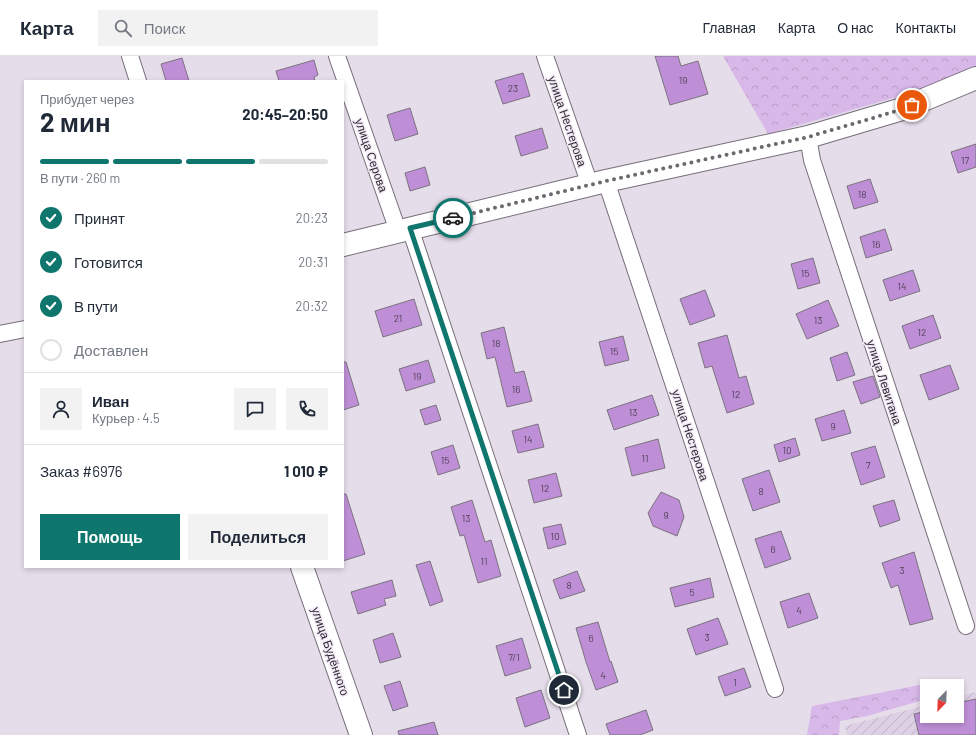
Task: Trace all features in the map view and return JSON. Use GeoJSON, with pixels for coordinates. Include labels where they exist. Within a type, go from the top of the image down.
{"type":"FeatureCollection","features":[{"type":"Feature","properties":{"kind":"main road"},"geometry":{"type":"LineString","coordinates":[[344,245],[598,183],[808,137],[900,110],[976,78]]}},
{"type":"Feature","properties":{"kind":"main road","name":"улица Будённого"},"geometry":{"type":"LineString","coordinates":[[302,568],[361,735]]}},
{"type":"Feature","properties":{"kind":"street"},"geometry":{"type":"LineString","coordinates":[[130,56],[138,80]]}},
{"type":"Feature","properties":{"kind":"street","name":"улица Серова"},"geometry":{"type":"LineString","coordinates":[[337,56],[404,230],[578,735]]}},
{"type":"Feature","properties":{"kind":"street","name":"улица Нестерова"},"geometry":{"type":"LineString","coordinates":[[545,56],[598,183],[775,689]]}},
{"type":"Feature","properties":{"kind":"street","name":"улица Левитана"},"geometry":{"type":"LineString","coordinates":[[808,137],[812,160],[966,626]]}},
{"type":"Feature","properties":{"kind":"street"},"geometry":{"type":"LineString","coordinates":[[0,334],[24,328]]}},
{"type":"Feature","properties":{"kind":"shaded area"},"geometry":{"type":"Polygon","coordinates":[[[976,692],[976,735],[847,735],[845,726],[920,707],[920,723],[964,723],[964,695],[976,692]]]}},
{"type":"Feature","properties":{"kind":"green space"},"geometry":{"type":"Polygon","coordinates":[[[723,56],[976,56],[976,67],[949,82],[768,134],[723,56]]]}},
{"type":"Feature","properties":{"kind":"green space"},"geometry":{"type":"Polygon","coordinates":[[[920,685],[920,701],[867,716],[840,721],[839,735],[807,735],[812,706],[920,685]]]}},
{"type":"Feature","properties":{"kind":"building"},"geometry":{"type":"Polygon","coordinates":[[[655,56],[678,56],[681,66],[698,61],[708,94],[670,105],[655,56]]]}},
{"type":"Feature","properties":{"kind":"building"},"geometry":{"type":"Polygon","coordinates":[[[182,58],[189,80],[166,80],[161,64],[182,58]]]}},
{"type":"Feature","properties":{"kind":"building"},"geometry":{"type":"Polygon","coordinates":[[[314,60],[318,75],[314,77],[315,80],[279,80],[276,71],[314,60]]]}},
{"type":"Feature","properties":{"kind":"building"},"geometry":{"type":"Polygon","coordinates":[[[523,73],[530,96],[503,104],[495,81],[523,73]]]}},
{"type":"Feature","properties":{"kind":"building"},"geometry":{"type":"Polygon","coordinates":[[[410,108],[418,134],[395,141],[387,115],[410,108]]]}},
{"type":"Feature","properties":{"kind":"building"},"geometry":{"type":"Polygon","coordinates":[[[542,128],[548,148],[521,156],[515,136],[542,128]]]}},
{"type":"Feature","properties":{"kind":"building"},"geometry":{"type":"Polygon","coordinates":[[[976,144],[976,167],[958,173],[951,152],[976,144]]]}},
{"type":"Feature","properties":{"kind":"building"},"geometry":{"type":"Polygon","coordinates":[[[425,167],[430,185],[410,191],[405,173],[425,167]]]}},
{"type":"Feature","properties":{"kind":"building"},"geometry":{"type":"Polygon","coordinates":[[[870,179],[878,202],[854,209],[847,186],[870,179]]]}},
{"type":"Feature","properties":{"kind":"building"},"geometry":{"type":"Polygon","coordinates":[[[885,229],[892,250],[866,258],[860,237],[885,229]]]}},
{"type":"Feature","properties":{"kind":"building"},"geometry":{"type":"Polygon","coordinates":[[[813,258],[820,283],[798,289],[791,264],[813,258]]]}},
{"type":"Feature","properties":{"kind":"building"},"geometry":{"type":"Polygon","coordinates":[[[913,270],[920,291],[890,301],[883,280],[913,270]]]}},
{"type":"Feature","properties":{"kind":"building"},"geometry":{"type":"Polygon","coordinates":[[[705,290],[715,316],[690,325],[680,299],[705,290]]]}},
{"type":"Feature","properties":{"kind":"building"},"geometry":{"type":"Polygon","coordinates":[[[414,299],[422,325],[383,337],[375,311],[414,299]]]}},
{"type":"Feature","properties":{"kind":"building"},"geometry":{"type":"Polygon","coordinates":[[[828,300],[839,326],[807,339],[796,314],[828,300]]]}},
{"type":"Feature","properties":{"kind":"building"},"geometry":{"type":"Polygon","coordinates":[[[933,315],[941,338],[910,349],[902,326],[933,315]]]}},
{"type":"Feature","properties":{"kind":"building"},"geometry":{"type":"Polygon","coordinates":[[[504,327],[515,373],[524,371],[532,401],[507,407],[495,357],[487,359],[481,333],[504,327]]]}},
{"type":"Feature","properties":{"kind":"building"},"geometry":{"type":"Polygon","coordinates":[[[727,335],[739,378],[746,376],[754,404],[727,413],[712,366],[705,368],[698,343],[727,335]]]}},
{"type":"Feature","properties":{"kind":"building"},"geometry":{"type":"Polygon","coordinates":[[[623,336],[629,360],[605,366],[599,342],[623,336]]]}},
{"type":"Feature","properties":{"kind":"building"},"geometry":{"type":"Polygon","coordinates":[[[847,352],[855,375],[837,381],[830,358],[847,352]]]}},
{"type":"Feature","properties":{"kind":"building"},"geometry":{"type":"Polygon","coordinates":[[[428,360],[435,382],[406,391],[399,369],[428,360]]]}},
{"type":"Feature","properties":{"kind":"building"},"geometry":{"type":"Polygon","coordinates":[[[344,362],[346,362],[359,405],[344,410],[344,362]]]}},
{"type":"Feature","properties":{"kind":"building"},"geometry":{"type":"Polygon","coordinates":[[[950,365],[959,389],[929,400],[920,375],[950,365]]]}},
{"type":"Feature","properties":{"kind":"building"},"geometry":{"type":"Polygon","coordinates":[[[873,376],[880,397],[861,404],[853,382],[873,376]]]}},
{"type":"Feature","properties":{"kind":"building"},"geometry":{"type":"Polygon","coordinates":[[[652,395],[659,415],[614,430],[607,410],[652,395]]]}},
{"type":"Feature","properties":{"kind":"building"},"geometry":{"type":"Polygon","coordinates":[[[436,405],[441,420],[425,425],[420,410],[436,405]]]}},
{"type":"Feature","properties":{"kind":"building"},"geometry":{"type":"Polygon","coordinates":[[[844,410],[851,433],[822,441],[815,419],[844,410]]]}},
{"type":"Feature","properties":{"kind":"building"},"geometry":{"type":"Polygon","coordinates":[[[538,424],[544,447],[518,453],[512,431],[538,424]]]}},
{"type":"Feature","properties":{"kind":"building"},"geometry":{"type":"Polygon","coordinates":[[[795,438],[800,455],[779,462],[774,445],[795,438]]]}},
{"type":"Feature","properties":{"kind":"building"},"geometry":{"type":"Polygon","coordinates":[[[658,439],[665,468],[632,476],[625,448],[658,439]]]}},
{"type":"Feature","properties":{"kind":"building"},"geometry":{"type":"Polygon","coordinates":[[[453,445],[460,468],[438,475],[431,452],[453,445]]]}},
{"type":"Feature","properties":{"kind":"building"},"geometry":{"type":"Polygon","coordinates":[[[875,446],[885,477],[861,485],[851,453],[875,446]]]}},
{"type":"Feature","properties":{"kind":"building"},"geometry":{"type":"Polygon","coordinates":[[[769,470],[780,502],[753,511],[742,479],[769,470]]]}},
{"type":"Feature","properties":{"kind":"building"},"geometry":{"type":"Polygon","coordinates":[[[556,473],[562,496],[534,503],[528,480],[556,473]]]}},
{"type":"Feature","properties":{"kind":"building"},"geometry":{"type":"Polygon","coordinates":[[[661,492],[679,500],[684,517],[677,536],[653,526],[648,513],[661,492]]]}},
{"type":"Feature","properties":{"kind":"building"},"geometry":{"type":"Polygon","coordinates":[[[344,494],[346,494],[365,554],[344,561],[344,494]]]}},
{"type":"Feature","properties":{"kind":"building"},"geometry":{"type":"Polygon","coordinates":[[[472,500],[485,542],[491,540],[501,576],[478,583],[464,535],[460,536],[451,507],[472,500]]]}},
{"type":"Feature","properties":{"kind":"building"},"geometry":{"type":"Polygon","coordinates":[[[894,500],[900,520],[880,527],[873,506],[894,500]]]}},
{"type":"Feature","properties":{"kind":"building"},"geometry":{"type":"Polygon","coordinates":[[[561,524],[566,544],[548,549],[543,528],[561,524]]]}},
{"type":"Feature","properties":{"kind":"building"},"geometry":{"type":"Polygon","coordinates":[[[781,531],[791,559],[765,568],[755,539],[781,531]]]}},
{"type":"Feature","properties":{"kind":"building"},"geometry":{"type":"Polygon","coordinates":[[[914,552],[933,619],[910,625],[898,585],[891,588],[882,563],[914,552]]]}},
{"type":"Feature","properties":{"kind":"building"},"geometry":{"type":"Polygon","coordinates":[[[430,561],[443,601],[430,606],[416,565],[430,561]]]}},
{"type":"Feature","properties":{"kind":"building"},"geometry":{"type":"Polygon","coordinates":[[[577,571],[585,591],[560,599],[553,580],[577,571]]]}},
{"type":"Feature","properties":{"kind":"building"},"geometry":{"type":"Polygon","coordinates":[[[710,578],[714,597],[675,607],[670,588],[710,578]]]}},
{"type":"Feature","properties":{"kind":"building"},"geometry":{"type":"Polygon","coordinates":[[[392,580],[396,596],[384,599],[386,605],[358,614],[351,592],[392,580]]]}},
{"type":"Feature","properties":{"kind":"building"},"geometry":{"type":"Polygon","coordinates":[[[809,593],[818,618],[788,628],[780,602],[809,593]]]}},
{"type":"Feature","properties":{"kind":"building"},"geometry":{"type":"Polygon","coordinates":[[[718,618],[728,644],[696,655],[687,629],[718,618]]]}},
{"type":"Feature","properties":{"kind":"building"},"geometry":{"type":"Polygon","coordinates":[[[598,622],[610,662],[611,661],[618,682],[596,690],[576,628],[598,622]]]}},
{"type":"Feature","properties":{"kind":"building"},"geometry":{"type":"Polygon","coordinates":[[[393,633],[401,657],[380,663],[373,640],[393,633]]]}},
{"type":"Feature","properties":{"kind":"building"},"geometry":{"type":"Polygon","coordinates":[[[522,638],[531,668],[505,676],[496,646],[522,638]]]}},
{"type":"Feature","properties":{"kind":"building"},"geometry":{"type":"Polygon","coordinates":[[[744,668],[751,687],[725,696],[718,677],[744,668]]]}},
{"type":"Feature","properties":{"kind":"building"},"geometry":{"type":"Polygon","coordinates":[[[400,681],[408,706],[393,711],[384,686],[400,681]]]}},
{"type":"Feature","properties":{"kind":"building"},"geometry":{"type":"Polygon","coordinates":[[[541,690],[550,718],[525,727],[516,698],[541,690]]]}},
{"type":"Feature","properties":{"kind":"building"},"geometry":{"type":"Polygon","coordinates":[[[976,699],[976,735],[919,735],[914,714],[920,713],[920,723],[964,723],[964,702],[976,699]]]}},
{"type":"Feature","properties":{"kind":"building"},"geometry":{"type":"Polygon","coordinates":[[[646,710],[653,730],[640,735],[610,735],[606,724],[646,710]]]}},
{"type":"Feature","properties":{"kind":"building"},"geometry":{"type":"Polygon","coordinates":[[[434,722],[438,735],[399,735],[398,731],[434,722]]]}},
{"type":"Feature","properties":{"kind":"way so far"},"geometry":{"type":"LineString","coordinates":[[453,218],[606,181],[808,137],[900,110],[912,105]]}},
{"type":"Feature","properties":{"kind":"route"},"geometry":{"type":"LineString","coordinates":[[453,218],[410,228],[564,690]]}}]}
